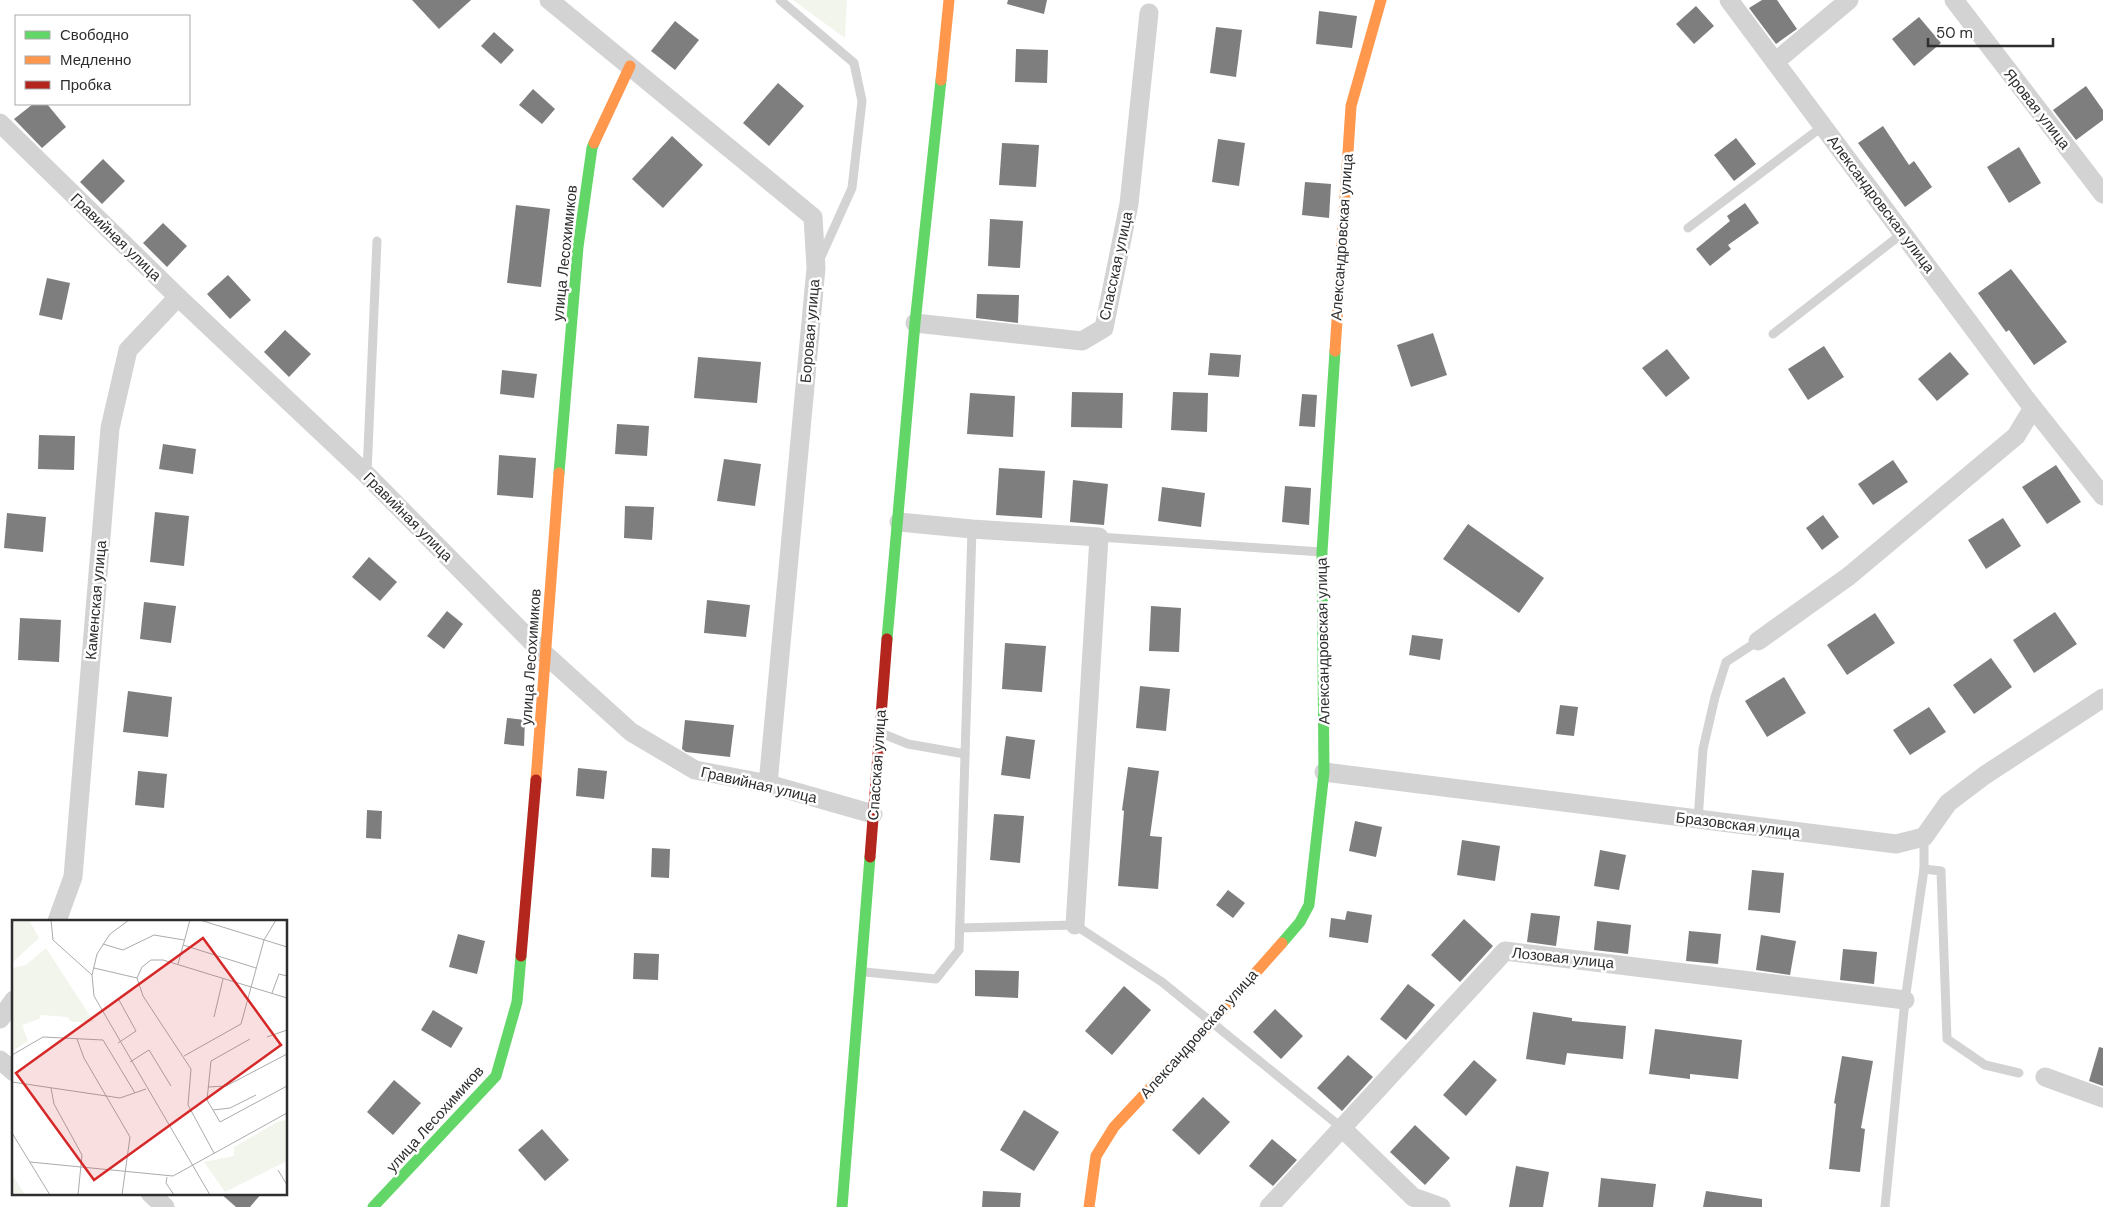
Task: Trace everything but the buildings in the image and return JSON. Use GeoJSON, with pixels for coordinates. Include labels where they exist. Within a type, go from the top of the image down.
{"type":"FeatureCollection","features":[{"type":"Feature","properties":{"kind":"street","name":"Боровая улица"},"geometry":{"type":"LineString","coordinates":[[549,0],[812,217],[816,268],[768,784]]}},
{"type":"Feature","properties":{"kind":"street","name":"Спасская улица"},"geometry":{"type":"LineString","coordinates":[[842,1207],[862,971],[878,732],[899,522],[915,323],[949,0]]}},
{"type":"Feature","properties":{"kind":"street","name":"Александровская улица"},"geometry":{"type":"LineString","coordinates":[[1089,1207],[1096,1156],[1114,1127],[1211,1023],[1300,922],[1309,905],[1324,772],[1322,552],[1351,106],[1381,0]]}},
{"type":"Feature","properties":{"kind":"street","name":"Александровская улица"},"geometry":{"type":"LineString","coordinates":[[1729,0],[2033,408],[2103,496]]}},
{"type":"Feature","properties":{"kind":"street"},"geometry":{"type":"LineString","coordinates":[[1775,62],[1850,0]]}},
{"type":"Feature","properties":{"kind":"street","name":"Яровая улица"},"geometry":{"type":"LineString","coordinates":[[1954,0],[2103,194]]}},
{"type":"Feature","properties":{"kind":"street","name":"Спасская улица"},"geometry":{"type":"LineString","coordinates":[[915,323],[1082,341],[1104,328],[1129,204],[1149,13]]}},
{"type":"Feature","properties":{"kind":"street","name":"улица Лесохимиков"},"geometry":{"type":"LineString","coordinates":[[373,1207],[496,1076],[517,1002],[531,851],[578,247],[592,148],[630,66]]}},
{"type":"Feature","properties":{"kind":"street","name":"Гравийная улица"},"geometry":{"type":"LineString","coordinates":[[0,123],[178,297],[367,475],[546,655],[630,732],[695,770],[768,784],[873,814]]}},
{"type":"Feature","properties":{"kind":"street","name":"Каменская улица"},"geometry":{"type":"LineString","coordinates":[[57,920],[73,877],[110,428],[128,350],[178,297]]}},
{"type":"Feature","properties":{"kind":"street"},"geometry":{"type":"LineString","coordinates":[[1758,641],[1849,576],[2016,436],[2033,408]]}},
{"type":"Feature","properties":{"kind":"street"},"geometry":{"type":"LineString","coordinates":[[899,522],[1099,538],[1074,925]]}},
{"type":"Feature","properties":{"kind":"street"},"geometry":{"type":"LineString","coordinates":[[1924,837],[1948,803],[1985,775],[2103,698]]}},
{"type":"Feature","properties":{"kind":"street","name":"Бразовская улица"},"geometry":{"type":"LineString","coordinates":[[1324,772],[1896,844],[1924,837]]}},
{"type":"Feature","properties":{"kind":"street","name":"Лозовая улица"},"geometry":{"type":"LineString","coordinates":[[1269,1207],[1505,951],[1905,1000]]}},
{"type":"Feature","properties":{"kind":"street"},"geometry":{"type":"LineString","coordinates":[[0,1019],[12,1003]]}},
{"type":"Feature","properties":{"kind":"street"},"geometry":{"type":"LineString","coordinates":[[0,1060],[12,1070]]}},
{"type":"Feature","properties":{"kind":"street"},"geometry":{"type":"LineString","coordinates":[[2045,1077],[2103,1098]]}},
{"type":"Feature","properties":{"kind":"street"},"geometry":{"type":"LineString","coordinates":[[1342,1128],[1413,1197],[1441,1207]]}},
{"type":"Feature","properties":{"kind":"street"},"geometry":{"type":"LineString","coordinates":[[151,1194],[165,1207]]}},
{"type":"Feature","properties":{"kind":"lane"},"geometry":{"type":"LineString","coordinates":[[780,0],[854,63],[862,101],[852,188],[816,268]]}},
{"type":"Feature","properties":{"kind":"lane"},"geometry":{"type":"LineString","coordinates":[[1688,228],[1823,126]]}},
{"type":"Feature","properties":{"kind":"lane"},"geometry":{"type":"LineString","coordinates":[[1773,334],[1903,233]]}},
{"type":"Feature","properties":{"kind":"lane"},"geometry":{"type":"LineString","coordinates":[[367,475],[377,240]]}},
{"type":"Feature","properties":{"kind":"lane"},"geometry":{"type":"LineString","coordinates":[[862,971],[936,979],[959,950],[972,529]]}},
{"type":"Feature","properties":{"kind":"lane"},"geometry":{"type":"LineString","coordinates":[[1099,538],[1322,552]]}},
{"type":"Feature","properties":{"kind":"lane"},"geometry":{"type":"LineString","coordinates":[[1698,820],[1704,749],[1715,697],[1726,662],[1758,641]]}},
{"type":"Feature","properties":{"kind":"lane"},"geometry":{"type":"LineString","coordinates":[[878,732],[908,744],[965,754]]}},
{"type":"Feature","properties":{"kind":"lane"},"geometry":{"type":"LineString","coordinates":[[1885,1207],[1905,1000],[1924,869],[1924,837]]}},
{"type":"Feature","properties":{"kind":"lane"},"geometry":{"type":"LineString","coordinates":[[1924,869],[1941,870],[1947,1039],[1985,1065],[2019,1073]]}},
{"type":"Feature","properties":{"kind":"lane"},"geometry":{"type":"LineString","coordinates":[[960,928],[1074,925],[1162,982],[1342,1128]]}},
{"type":"Feature","properties":{"kind":"shaded area"},"geometry":{"type":"Polygon","coordinates":[[[793,0],[847,0],[845,38],[793,0]]]}},
{"type":"Feature","properties":{"kind":"traffic: fast"},"geometry":{"type":"LineString","coordinates":[[887,639],[915,323],[941,80]]}},
{"type":"Feature","properties":{"kind":"traffic: fast"},"geometry":{"type":"LineString","coordinates":[[559,473],[578,247],[594,143]]}},
{"type":"Feature","properties":{"kind":"traffic: fast"},"geometry":{"type":"LineString","coordinates":[[1282,943],[1300,922],[1309,905],[1324,772],[1322,552],[1335,351]]}},
{"type":"Feature","properties":{"kind":"traffic: fast"},"geometry":{"type":"LineString","coordinates":[[842,1207],[870,857]]}},
{"type":"Feature","properties":{"kind":"traffic: fast"},"geometry":{"type":"LineString","coordinates":[[373,1207],[496,1076],[517,1002],[521,956]]}},
{"type":"Feature","properties":{"kind":"traffic: slow"},"geometry":{"type":"LineString","coordinates":[[941,80],[949,0]]}},
{"type":"Feature","properties":{"kind":"traffic: slow"},"geometry":{"type":"LineString","coordinates":[[1335,351],[1351,106],[1381,0]]}},
{"type":"Feature","properties":{"kind":"traffic: slow"},"geometry":{"type":"LineString","coordinates":[[594,143],[630,66]]}},
{"type":"Feature","properties":{"kind":"traffic: slow"},"geometry":{"type":"LineString","coordinates":[[536,780],[559,473]]}},
{"type":"Feature","properties":{"kind":"traffic: slow"},"geometry":{"type":"LineString","coordinates":[[1089,1207],[1096,1156],[1114,1127],[1211,1023],[1282,943]]}},
{"type":"Feature","properties":{"kind":"traffic: jam"},"geometry":{"type":"LineString","coordinates":[[870,857],[887,639]]}},
{"type":"Feature","properties":{"kind":"traffic: jam"},"geometry":{"type":"LineString","coordinates":[[521,956],[536,780]]}}]}
